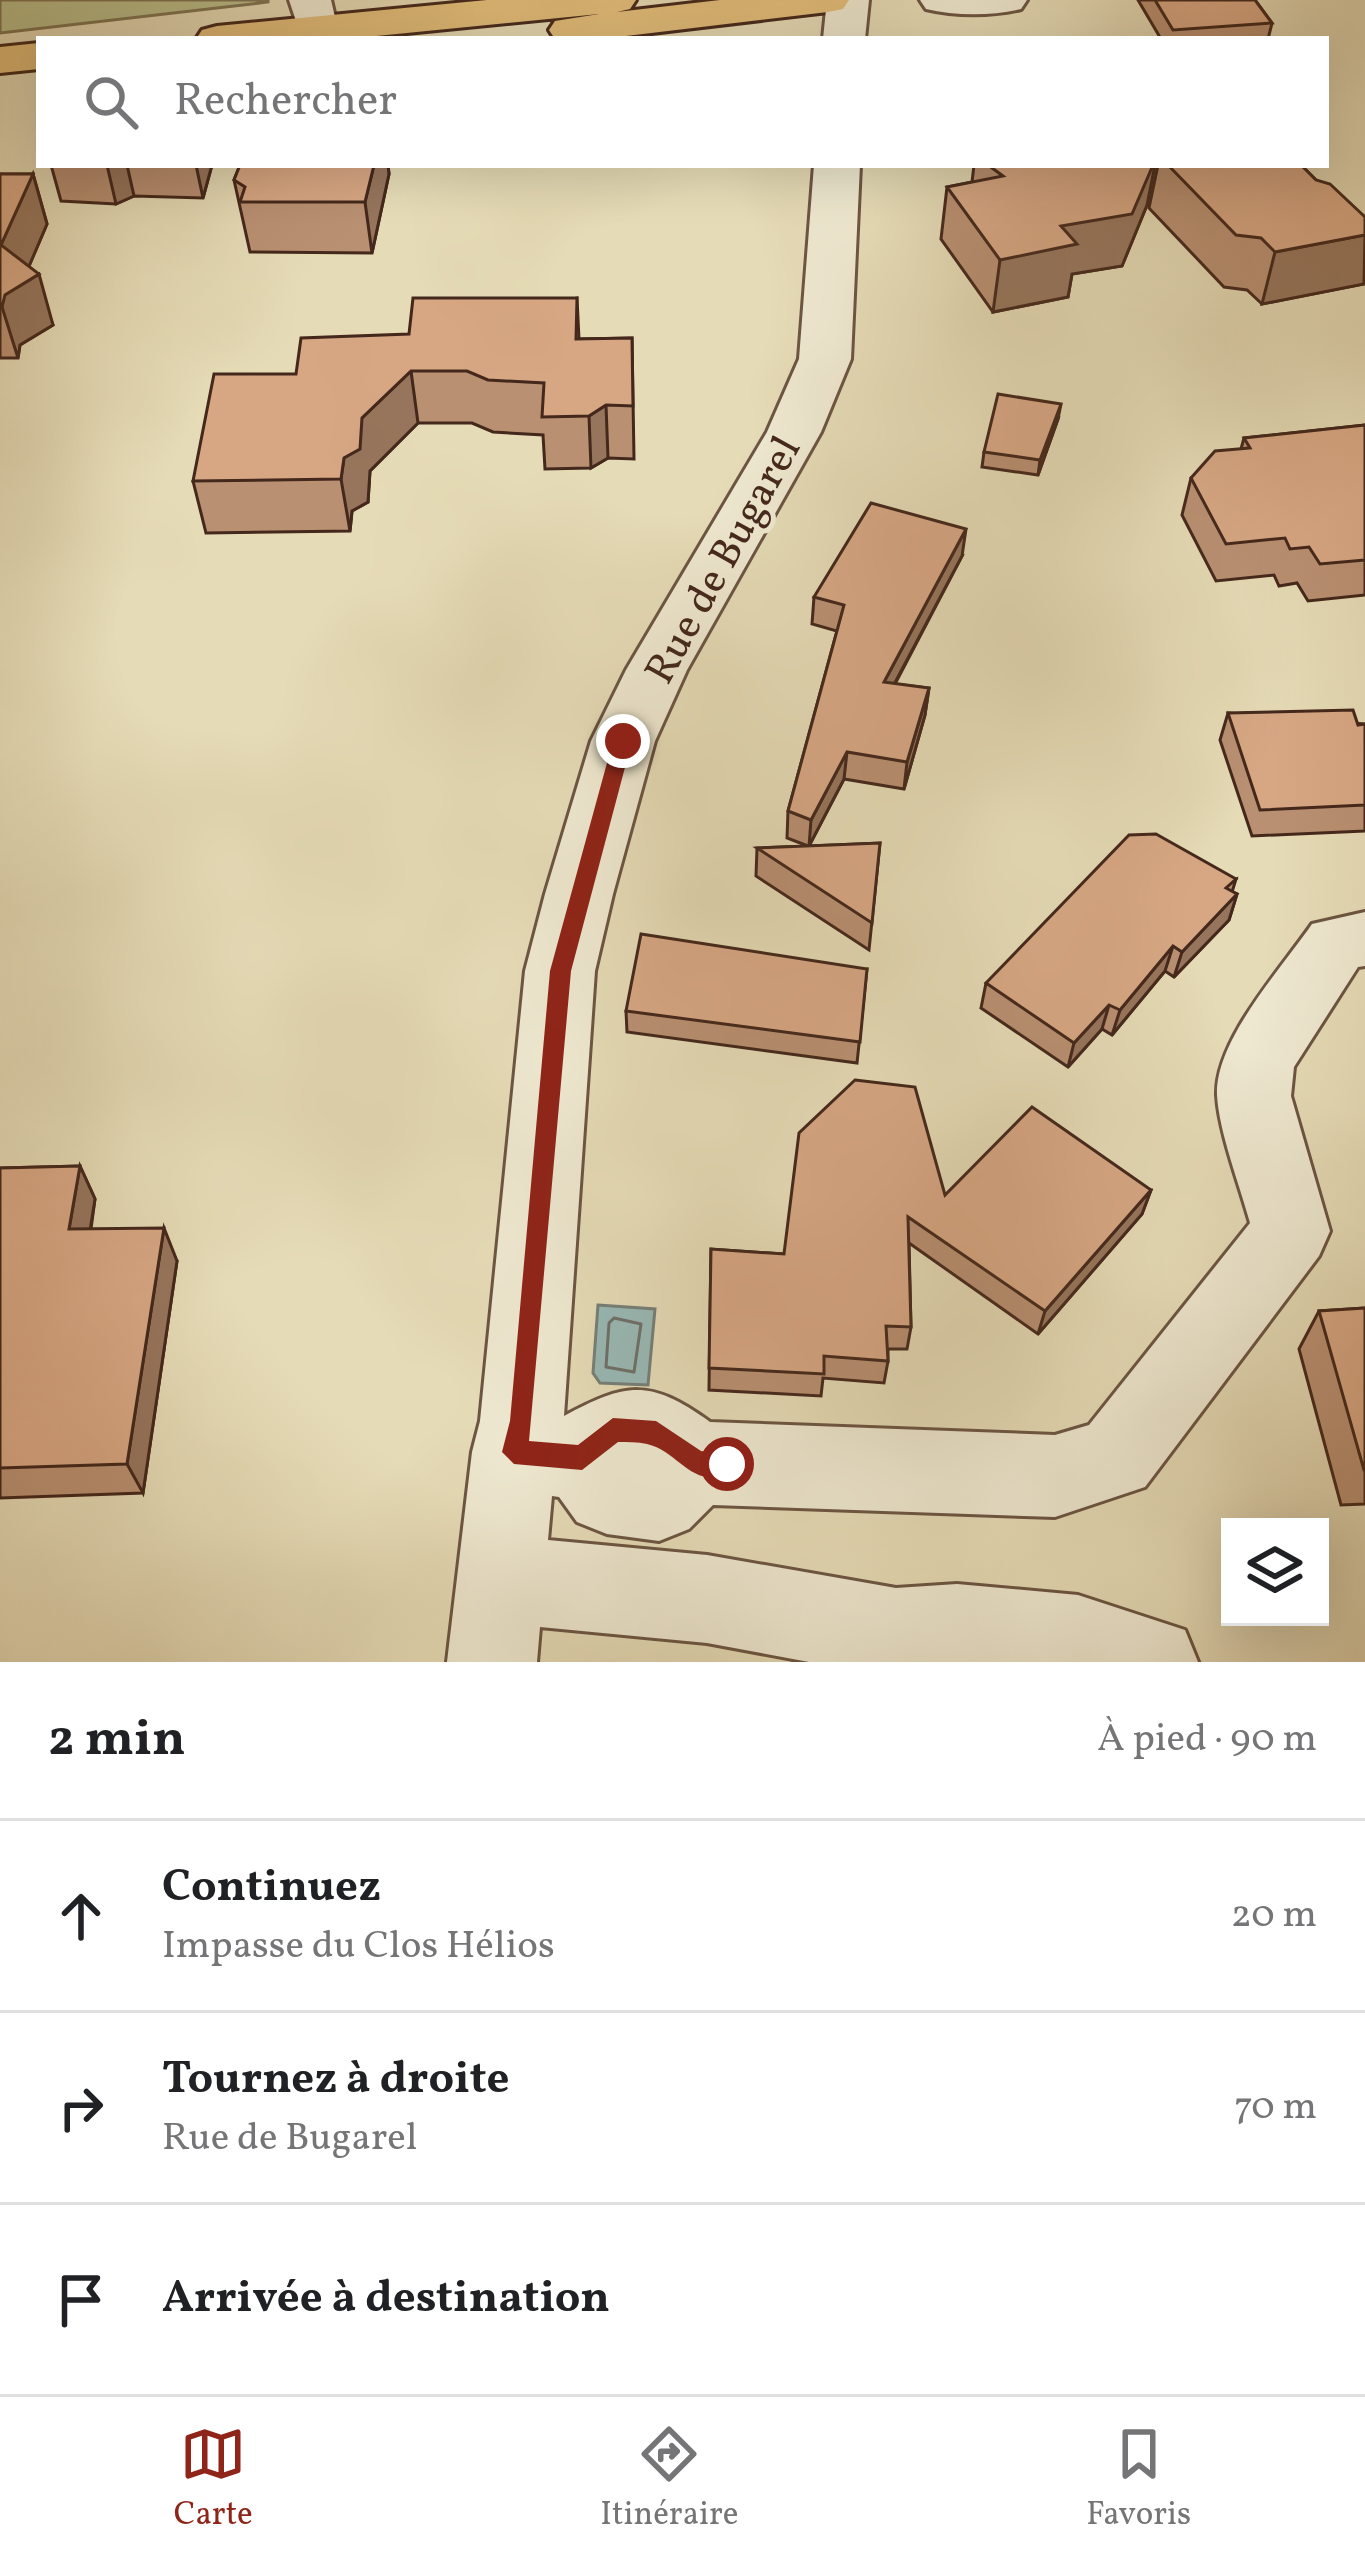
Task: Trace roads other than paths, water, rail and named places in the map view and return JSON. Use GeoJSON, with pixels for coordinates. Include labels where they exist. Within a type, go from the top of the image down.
{"type":"FeatureCollection","features":[{"type":"Feature","properties":{"kind":"main road"},"geometry":{"type":"LineString","coordinates":[[230,36],[313,15],[615,0]]}},
{"type":"Feature","properties":{"kind":"main road"},"geometry":{"type":"LineString","coordinates":[[515,36],[828,0]]}},
{"type":"Feature","properties":{"kind":"main road"},"geometry":{"type":"LineString","coordinates":[[0,60],[36,56]]}},
{"type":"Feature","properties":{"kind":"main road"},"geometry":{"type":"LineString","coordinates":[[0,85],[36,81]]}},
{"type":"Feature","properties":{"kind":"street"},"geometry":{"type":"LineString","coordinates":[[844,36],[848,0]]}},
{"type":"Feature","properties":{"kind":"street"},"geometry":{"type":"LineString","coordinates":[[941,0],[1006,0]]}},
{"type":"Feature","properties":{"kind":"street","name":"Rue de Bugarel"},"geometry":{"type":"LineString","coordinates":[[496,1620],[548,1455],[522,1421],[560,971],[623,741],[657,670],[783,452],[825,359],[837,168]]}},
{"type":"Feature","properties":{"kind":"street"},"geometry":{"type":"LineString","coordinates":[[548,1455],[607,1492],[659,1499],[697,1463],[1054,1476],[1115,1458],[1292,1232],[1254,1096],[1258,1061],[1337,943],[1365,939]]}},
{"type":"Feature","properties":{"kind":"street"},"geometry":{"type":"LineString","coordinates":[[496,1620],[707,1599],[896,1633],[957,1629],[1078,1640],[1154,1662]]}},
{"type":"Feature","properties":{"kind":"water"},"geometry":{"type":"Polygon","coordinates":[[[598,1305],[655,1309],[648,1385],[600,1383],[593,1373],[598,1305]]]}}]}
